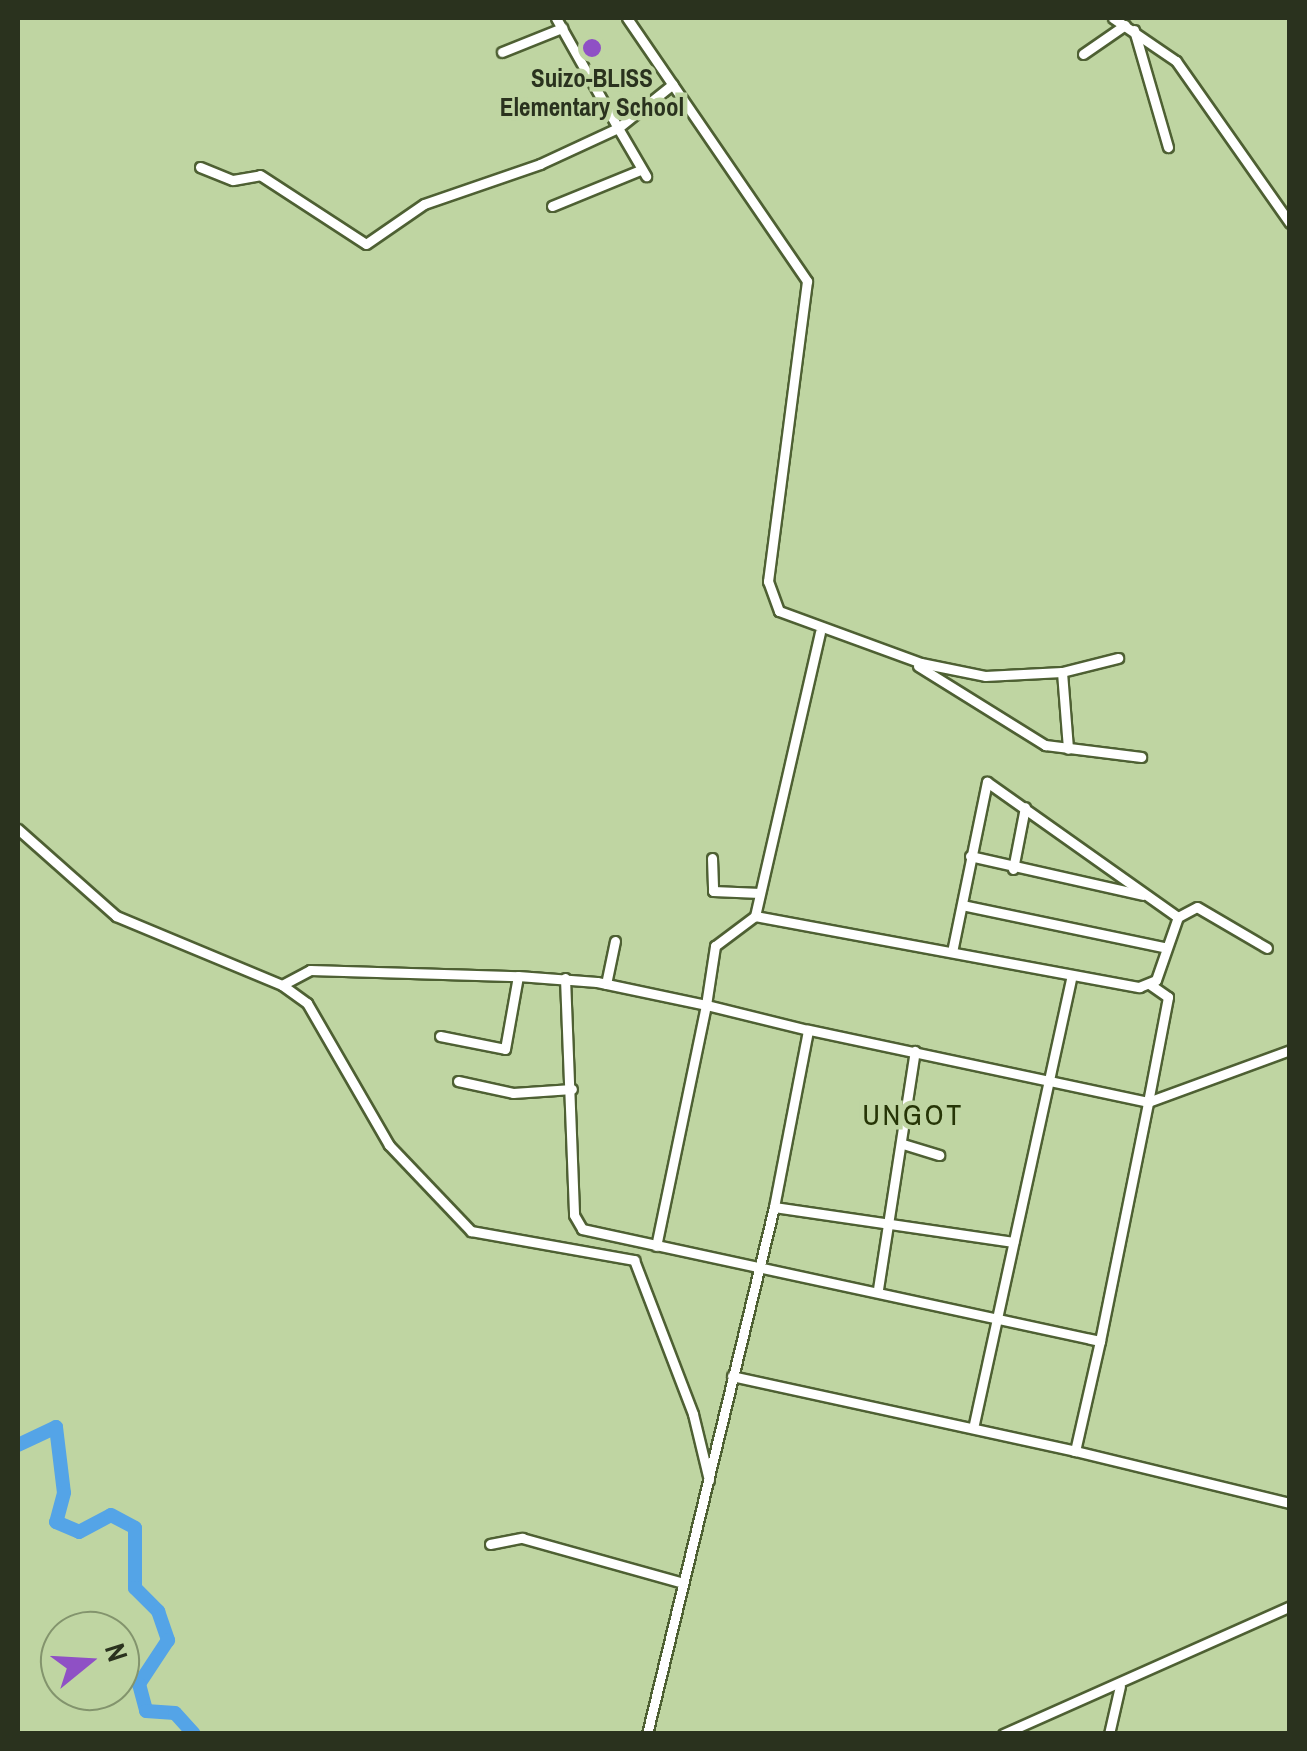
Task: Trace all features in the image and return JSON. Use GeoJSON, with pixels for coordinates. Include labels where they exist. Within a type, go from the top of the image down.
{"type":"FeatureCollection","features":[{"type":"Feature","properties":{"kind":"street"},"geometry":{"type":"LineString","coordinates":[[627,18],[807,281],[768,581],[779,612],[820,632],[956,671],[1062,672],[1118,658]]}},
{"type":"Feature","properties":{"kind":"street"},"geometry":{"type":"LineString","coordinates":[[1113,18],[1184,71],[1290,222]]}},
{"type":"Feature","properties":{"kind":"street"},"geometry":{"type":"LineString","coordinates":[[502,52],[559,23],[643,173],[552,206]]}},
{"type":"Feature","properties":{"kind":"street"},"geometry":{"type":"LineString","coordinates":[[1082,54],[1130,28]]}},
{"type":"Feature","properties":{"kind":"street"},"geometry":{"type":"LineString","coordinates":[[1130,28],[1168,147]]}},
{"type":"Feature","properties":{"kind":"street"},"geometry":{"type":"LineString","coordinates":[[200,168],[232,180],[260,175],[370,244],[424,204],[618,128],[673,84]]}},
{"type":"Feature","properties":{"kind":"street"},"geometry":{"type":"LineString","coordinates":[[755,916],[820,632]]}},
{"type":"Feature","properties":{"kind":"street"},"geometry":{"type":"LineString","coordinates":[[907,659],[1045,745],[1141,757]]}},
{"type":"Feature","properties":{"kind":"street"},"geometry":{"type":"LineString","coordinates":[[950,688],[956,671]]}},
{"type":"Feature","properties":{"kind":"street"},"geometry":{"type":"LineString","coordinates":[[1062,672],[1068,749]]}},
{"type":"Feature","properties":{"kind":"street"},"geometry":{"type":"LineString","coordinates":[[952,952],[983,786],[992,782],[1178,916]]}},
{"type":"Feature","properties":{"kind":"street"},"geometry":{"type":"LineString","coordinates":[[1013,869],[1024,807]]}},
{"type":"Feature","properties":{"kind":"street"},"geometry":{"type":"LineString","coordinates":[[18,829],[116,916],[282,985],[313,1010],[338,1065],[389,1144],[471,1231],[634,1260],[693,1414],[710,1480]]}},
{"type":"Feature","properties":{"kind":"street"},"geometry":{"type":"LineString","coordinates":[[970,856],[1013,869],[1148,896]]}},
{"type":"Feature","properties":{"kind":"street"},"geometry":{"type":"LineString","coordinates":[[712,858],[713,891],[760,892]]}},
{"type":"Feature","properties":{"kind":"street"},"geometry":{"type":"LineString","coordinates":[[962,904],[1167,948]]}},
{"type":"Feature","properties":{"kind":"street"},"geometry":{"type":"LineString","coordinates":[[1178,916],[1204,907],[1267,948]]}},
{"type":"Feature","properties":{"kind":"street"},"geometry":{"type":"LineString","coordinates":[[656,1246],[718,940],[755,916],[1072,976],[1151,985],[1168,997],[1075,1451]]}},
{"type":"Feature","properties":{"kind":"street"},"geometry":{"type":"LineString","coordinates":[[1151,985],[1178,916]]}},
{"type":"Feature","properties":{"kind":"street"},"geometry":{"type":"LineString","coordinates":[[606,984],[615,941]]}},
{"type":"Feature","properties":{"kind":"street"},"geometry":{"type":"LineString","coordinates":[[282,985],[310,970],[565,978],[1148,1102],[1290,1050]]}},
{"type":"Feature","properties":{"kind":"street"},"geometry":{"type":"LineString","coordinates":[[440,1036],[504,1049],[518,976]]}},
{"type":"Feature","properties":{"kind":"street"},"geometry":{"type":"LineString","coordinates":[[974,1424],[1046,1079],[1072,976]]}},
{"type":"Feature","properties":{"kind":"street"},"geometry":{"type":"LineString","coordinates":[[565,978],[578,1226],[656,1246],[878,1289],[1100,1341]]}},
{"type":"Feature","properties":{"kind":"street"},"geometry":{"type":"LineString","coordinates":[[647,1734],[774,1207],[808,1030]]}},
{"type":"Feature","properties":{"kind":"street"},"geometry":{"type":"LineString","coordinates":[[878,1289],[892,1221],[915,1051]]}},
{"type":"Feature","properties":{"kind":"street"},"geometry":{"type":"LineString","coordinates":[[458,1081],[513,1093],[572,1089]]}},
{"type":"Feature","properties":{"kind":"street"},"geometry":{"type":"LineString","coordinates":[[903,1144],[939,1156]]}},
{"type":"Feature","properties":{"kind":"street"},"geometry":{"type":"LineString","coordinates":[[774,1207],[892,1221],[1014,1242]]}},
{"type":"Feature","properties":{"kind":"street"},"geometry":{"type":"LineString","coordinates":[[732,1376],[974,1424],[1290,1503]]}},
{"type":"Feature","properties":{"kind":"street"},"geometry":{"type":"LineString","coordinates":[[490,1544],[522,1538],[683,1584]]}},
{"type":"Feature","properties":{"kind":"street"},"geometry":{"type":"LineString","coordinates":[[1003,1734],[1120,1686],[1290,1606]]}},
{"type":"Feature","properties":{"kind":"street"},"geometry":{"type":"LineString","coordinates":[[1110,1734],[1120,1686]]}},
{"type":"Feature","properties":{"kind":"waterway"},"geometry":{"type":"LineString","coordinates":[[18,1445],[56,1427],[64,1493],[56,1522],[79,1532],[111,1515],[135,1528],[135,1588],[158,1611],[168,1640],[139,1684],[146,1711],[175,1713],[194,1734]]}},
{"type":"Feature","properties":{"kind":"place","name":"Suizo-BLISS Elementary School"},"geometry":{"type":"Point","coordinates":[592,48]}},
{"type":"Feature","properties":{"kind":"district","name":"UNGOT"},"geometry":{"type":"Point","coordinates":[913,1114]}}]}
